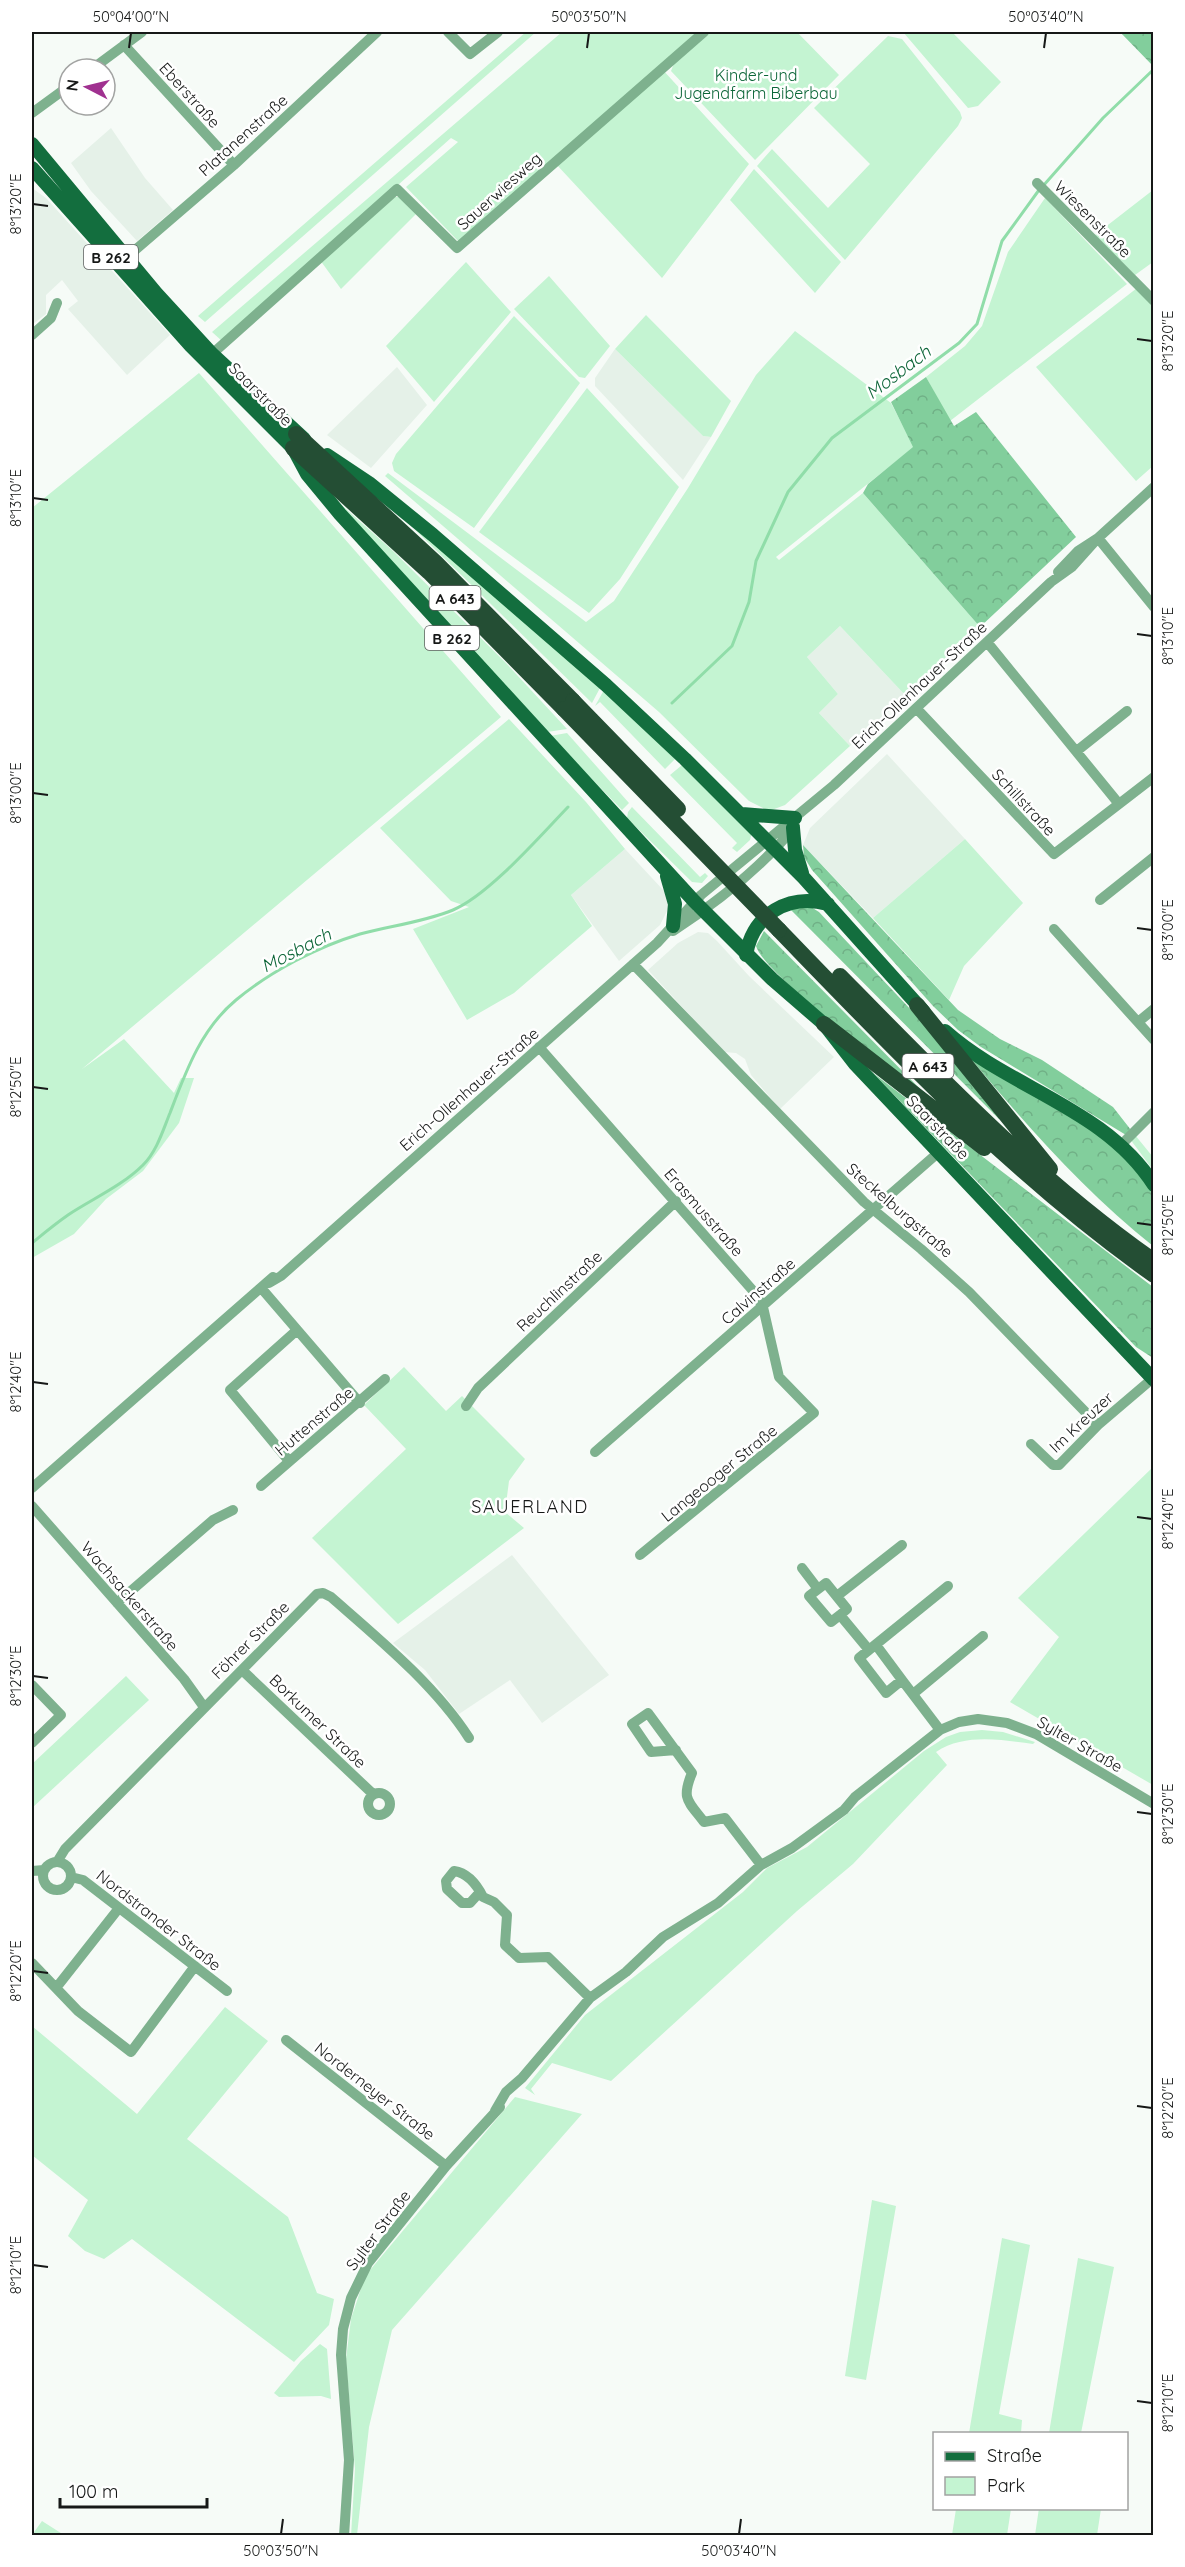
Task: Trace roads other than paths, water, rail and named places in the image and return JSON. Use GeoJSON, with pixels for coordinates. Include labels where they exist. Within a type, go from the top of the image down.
{"type":"FeatureCollection","features":[{"type":"Feature","properties":{"kind":"highway","name":"B 262"},"geometry":{"type":"LineString","coordinates":[[294,441],[340,493]]}},
{"type":"Feature","properties":{"kind":"highway","name":"B 262"},"geometry":{"type":"LineString","coordinates":[[294,441],[392,521]]}},
{"type":"Feature","properties":{"kind":"highway","name":"A 643"},"geometry":{"type":"LineString","coordinates":[[340,493],[429,572],[568,705]]}},
{"type":"Feature","properties":{"kind":"highway","name":"A 643"},"geometry":{"type":"LineString","coordinates":[[392,521],[783,926],[932,1087],[1025,1174],[1098,1234],[1154,1275]]}},
{"type":"Feature","properties":{"kind":"highway","name":"A 643"},"geometry":{"type":"LineString","coordinates":[[783,926],[940,1078],[1077,1202],[1154,1261]]}},
{"type":"Feature","properties":{"kind":"highway"},"geometry":{"type":"LineString","coordinates":[[917,1005],[1077,1202]]}},
{"type":"Feature","properties":{"kind":"highway"},"geometry":{"type":"LineString","coordinates":[[824,1024],[975,1142],[1025,1174]]}},
{"type":"Feature","properties":{"kind":"main road","name":"B 262"},"geometry":{"type":"LineString","coordinates":[[32,144],[209,358]]}},
{"type":"Feature","properties":{"kind":"main road","name":"B 262"},"geometry":{"type":"LineString","coordinates":[[32,168],[209,358]]}},
{"type":"Feature","properties":{"kind":"main road","name":"Saarstraße"},"geometry":{"type":"LineString","coordinates":[[209,358],[294,441]]}},
{"type":"Feature","properties":{"kind":"main road","name":"B 262"},"geometry":{"type":"LineString","coordinates":[[294,441],[369,483],[433,535],[606,685],[771,844]]}},
{"type":"Feature","properties":{"kind":"main road","name":"B 262"},"geometry":{"type":"LineString","coordinates":[[294,441],[307,474],[333,506],[698,906]]}},
{"type":"Feature","properties":{"kind":"main road"},"geometry":{"type":"LineString","coordinates":[[742,814],[794,823],[795,850],[804,878]]}},
{"type":"Feature","properties":{"kind":"main road"},"geometry":{"type":"LineString","coordinates":[[771,844],[828,904],[917,1005],[967,1049],[995,1068],[1082,1116],[1121,1145],[1154,1185]]}},
{"type":"Feature","properties":{"kind":"main road","name":"B 262"},"geometry":{"type":"LineString","coordinates":[[662,866],[673,891],[669,931]]}},
{"type":"Feature","properties":{"kind":"main road"},"geometry":{"type":"LineString","coordinates":[[746,955],[755,930],[777,908],[800,901],[828,904]]}},
{"type":"Feature","properties":{"kind":"main road","name":"Saarstraße"},"geometry":{"type":"LineString","coordinates":[[698,906],[746,955],[824,1024],[848,1056],[1153,1376]]}},
{"type":"Feature","properties":{"kind":"street"},"geometry":{"type":"LineString","coordinates":[[108,57],[142,32]]}},
{"type":"Feature","properties":{"kind":"street","name":"Platanenstraße"},"geometry":{"type":"LineString","coordinates":[[127,257],[234,165],[377,32]]}},
{"type":"Feature","properties":{"kind":"street"},"geometry":{"type":"LineString","coordinates":[[448,32],[470,54],[498,32]]}},
{"type":"Feature","properties":{"kind":"street","name":"Sauerwiesweg"},"geometry":{"type":"LineString","coordinates":[[209,358],[397,189],[457,248],[704,32]]}},
{"type":"Feature","properties":{"kind":"street","name":"Eberstraße"},"geometry":{"type":"LineString","coordinates":[[124,45],[234,165]]}},
{"type":"Feature","properties":{"kind":"street"},"geometry":{"type":"LineString","coordinates":[[32,113],[57,95]]}},
{"type":"Feature","properties":{"kind":"street","name":"Wiesenstraße"},"geometry":{"type":"LineString","coordinates":[[1037,183],[1154,301]]}},
{"type":"Feature","properties":{"kind":"street"},"geometry":{"type":"LineString","coordinates":[[32,335],[51,318],[57,303]]}},
{"type":"Feature","properties":{"kind":"street","name":"Erich-Ollenhauer-Straße"},"geometry":{"type":"LineString","coordinates":[[32,1488],[70,1459],[77,1448],[265,1286],[281,1276],[291,1264],[771,844],[1051,582],[1072,567],[1098,538],[1154,487]]}},
{"type":"Feature","properties":{"kind":"street"},"geometry":{"type":"LineString","coordinates":[[1098,538],[1154,608]]}},
{"type":"Feature","properties":{"kind":"street"},"geometry":{"type":"LineString","coordinates":[[987,642],[1078,750],[1119,804]]}},
{"type":"Feature","properties":{"kind":"street","name":"Schillstraße"},"geometry":{"type":"LineString","coordinates":[[917,709],[1053,854],[1154,777]]}},
{"type":"Feature","properties":{"kind":"street"},"geometry":{"type":"LineString","coordinates":[[1078,750],[1128,711]]}},
{"type":"Feature","properties":{"kind":"street"},"geometry":{"type":"LineString","coordinates":[[1100,900],[1154,857]]}},
{"type":"Feature","properties":{"kind":"street"},"geometry":{"type":"LineString","coordinates":[[1054,929],[1154,1040]]}},
{"type":"Feature","properties":{"kind":"street","name":"Steckelburgstraße"},"geometry":{"type":"LineString","coordinates":[[633,964],[774,1112],[875,1210],[969,1292],[1098,1425]]}},
{"type":"Feature","properties":{"kind":"street"},"geometry":{"type":"LineString","coordinates":[[1138,1023],[1154,1009]]}},
{"type":"Feature","properties":{"kind":"street","name":"Erasmusstraße"},"geometry":{"type":"LineString","coordinates":[[539,1047],[755,1293],[763,1307],[779,1377],[814,1413]]}},
{"type":"Feature","properties":{"kind":"street"},"geometry":{"type":"LineString","coordinates":[[1121,1145],[1154,1112]]}},
{"type":"Feature","properties":{"kind":"street","name":"Calvinstraße"},"geometry":{"type":"LineString","coordinates":[[596,1452],[939,1152]]}},
{"type":"Feature","properties":{"kind":"street","name":"Reuchlinstraße"},"geometry":{"type":"LineString","coordinates":[[466,1406],[478,1388],[676,1201]]}},
{"type":"Feature","properties":{"kind":"street"},"geometry":{"type":"LineString","coordinates":[[265,1286],[297,1331],[360,1403]]}},
{"type":"Feature","properties":{"kind":"street"},"geometry":{"type":"LineString","coordinates":[[289,1461],[230,1390],[297,1331]]}},
{"type":"Feature","properties":{"kind":"street","name":"Im Kreuzer"},"geometry":{"type":"LineString","coordinates":[[1031,1444],[1056,1466],[1153,1376]]}},
{"type":"Feature","properties":{"kind":"street","name":"Huttenstraße"},"geometry":{"type":"LineString","coordinates":[[261,1486],[360,1403],[385,1379]]}},
{"type":"Feature","properties":{"kind":"street","name":"Langeooger Straße"},"geometry":{"type":"LineString","coordinates":[[640,1555],[814,1413]]}},
{"type":"Feature","properties":{"kind":"street","name":"Wachsackerstraße"},"geometry":{"type":"LineString","coordinates":[[32,1506],[183,1679],[204,1707]]}},
{"type":"Feature","properties":{"kind":"street"},"geometry":{"type":"LineString","coordinates":[[117,1603],[213,1520],[233,1510]]}},
{"type":"Feature","properties":{"kind":"street"},"geometry":{"type":"LineString","coordinates":[[837,1596],[902,1545]]}},
{"type":"Feature","properties":{"kind":"street"},"geometry":{"type":"LineString","coordinates":[[802,1568],[818,1589]]}},
{"type":"Feature","properties":{"kind":"street"},"geometry":{"type":"LineString","coordinates":[[826,1583],[837,1596],[847,1609],[831,1623],[809,1596],[826,1583]]}},
{"type":"Feature","properties":{"kind":"street"},"geometry":{"type":"LineString","coordinates":[[902,1680],[886,1693],[859,1658],[948,1586]]}},
{"type":"Feature","properties":{"kind":"street","name":"Föhrer Straße"},"geometry":{"type":"LineString","coordinates":[[32,1871],[44,1870],[49,1864],[57,1862],[65,1849],[316,1594],[323,1593],[343,1607],[441,1700],[469,1738]]}},
{"type":"Feature","properties":{"kind":"street"},"geometry":{"type":"LineString","coordinates":[[840,1615],[902,1680],[940,1730]]}},
{"type":"Feature","properties":{"kind":"street"},"geometry":{"type":"LineString","coordinates":[[913,1694],[983,1636]]}},
{"type":"Feature","properties":{"kind":"street","name":"Borkumer Straße"},"geometry":{"type":"LineString","coordinates":[[243,1670],[373,1794]]}},
{"type":"Feature","properties":{"kind":"street"},"geometry":{"type":"LineString","coordinates":[[32,1685],[61,1715],[32,1743]]}},
{"type":"Feature","properties":{"kind":"street","name":"Sylter Straße"},"geometry":{"type":"LineString","coordinates":[[344,2535],[349,2460],[341,2355],[348,2306],[358,2280],[368,2263],[446,2166],[515,2090],[522,2078],[590,1998],[718,1903],[761,1865],[792,1848],[844,1810],[855,1797],[940,1730],[953,1726],[970,1726],[988,1720],[1007,1723],[1036,1734],[1154,1804]]}},
{"type":"Feature","properties":{"kind":"street"},"geometry":{"type":"LineString","coordinates":[[675,1750],[692,1773],[685,1797],[704,1822],[725,1818],[761,1865]]}},
{"type":"Feature","properties":{"kind":"street"},"geometry":{"type":"LineString","coordinates":[[32,1881],[50,1888],[63,1888],[71,1877],[66,1865],[57,1862]]}},
{"type":"Feature","properties":{"kind":"street"},"geometry":{"type":"LineString","coordinates":[[44,1870],[44,1882],[50,1888]]}},
{"type":"Feature","properties":{"kind":"street","name":"Nordstrander Straße"},"geometry":{"type":"LineString","coordinates":[[71,1877],[83,1880],[227,1992]]}},
{"type":"Feature","properties":{"kind":"street"},"geometry":{"type":"LineString","coordinates":[[480,1892],[483,1897],[494,1902],[507,1915],[506,1945],[519,1958],[548,1957],[590,1998]]}},
{"type":"Feature","properties":{"kind":"street"},"geometry":{"type":"LineString","coordinates":[[56,1988],[119,1908]]}},
{"type":"Feature","properties":{"kind":"street"},"geometry":{"type":"LineString","coordinates":[[32,1963],[78,2011],[131,2052],[195,1966]]}},
{"type":"Feature","properties":{"kind":"street","name":"Norderneyer Straße"},"geometry":{"type":"LineString","coordinates":[[286,2040],[446,2166]]}},
{"type":"Feature","properties":{"kind":"waterway","name":"Mosbach"},"geometry":{"type":"LineString","coordinates":[[1043,186],[1103,118],[1154,69]]}},
{"type":"Feature","properties":{"kind":"waterway","name":"Mosbach"},"geometry":{"type":"LineString","coordinates":[[672,703],[732,646],[749,602],[756,561],[788,492],[832,438],[959,343],[977,324],[1002,241],[1039,190]]}},
{"type":"Feature","properties":{"kind":"waterway","name":"Mosbach"},"geometry":{"type":"LineString","coordinates":[[32,1243],[68,1215],[107,1192],[143,1165],[159,1140],[182,1082],[204,1037],[224,1011],[236,1000],[279,970],[327,946],[360,934],[442,914],[467,902],[514,864],[568,807]]}},
{"type":"Feature","properties":{"kind":"district","name":"SAUERLAND"},"geometry":{"type":"Point","coordinates":[530,1506]}},
{"type":"Feature","properties":{"kind":"park label","name":"Kinder-und Jugendfarm Biberbau"},"geometry":{"type":"Point","coordinates":[756,84]}}]}
